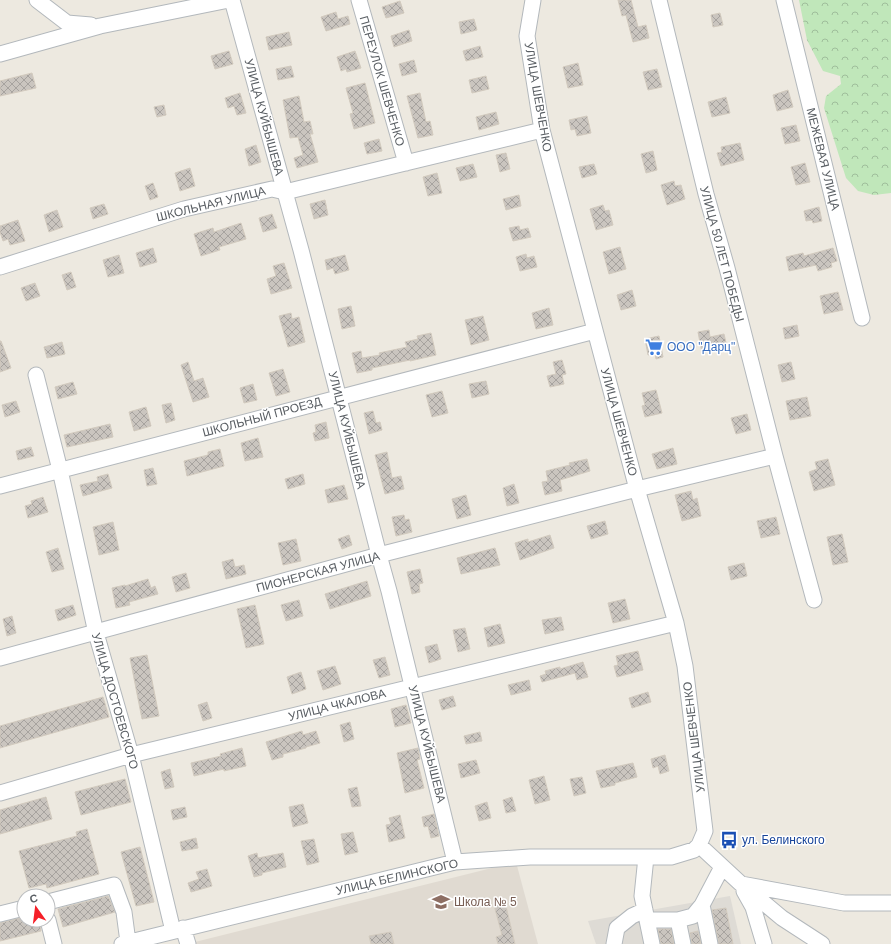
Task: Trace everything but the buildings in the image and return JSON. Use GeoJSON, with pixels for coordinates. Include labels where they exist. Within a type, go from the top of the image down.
{"type":"FeatureCollection","features":[{"type":"Feature","properties":{"kind":"street"},"geometry":{"type":"LineString","coordinates":[[37,0],[67,23],[100,26]]}},
{"type":"Feature","properties":{"kind":"street"},"geometry":{"type":"LineString","coordinates":[[0,54],[100,26],[229,0]]}},
{"type":"Feature","properties":{"kind":"street","name":"УЛИЦА КУЙБЫШЕВА"},"geometry":{"type":"LineString","coordinates":[[232,0],[285,192],[413,687],[455,862]]}},
{"type":"Feature","properties":{"kind":"street","name":"ПЕРЕУЛОК ШЕВЧЕНКО"},"geometry":{"type":"LineString","coordinates":[[359,0],[406,163]]}},
{"type":"Feature","properties":{"kind":"street","name":"УЛИЦА ШЕВЧЕНКО"},"geometry":{"type":"LineString","coordinates":[[533,0],[527,36],[542,130],[637,489],[676,623],[685,666],[705,831],[699,845]]}},
{"type":"Feature","properties":{"kind":"street","name":"УЛИЦА 50 ЛЕТ ПОБЕДЫ"},"geometry":{"type":"LineString","coordinates":[[659,0],[706,194],[727,268],[775,456],[814,600]]}},
{"type":"Feature","properties":{"kind":"street","name":"МЕЖЕВАЯ УЛИЦА"},"geometry":{"type":"LineString","coordinates":[[784,0],[862,318]]}},
{"type":"Feature","properties":{"kind":"street","name":"ШКОЛЬНАЯ УЛИЦА"},"geometry":{"type":"LineString","coordinates":[[0,267],[184,210],[272,189],[285,192],[542,130]]}},
{"type":"Feature","properties":{"kind":"street","name":"ШКОЛЬНЫЙ ПРОЕЗД"},"geometry":{"type":"LineString","coordinates":[[0,486],[595,331]]}},
{"type":"Feature","properties":{"kind":"street","name":"УЛИЦА ДОСТОЕВСКОГО"},"geometry":{"type":"LineString","coordinates":[[36,375],[60,470],[96,633],[178,930],[188,944]]}},
{"type":"Feature","properties":{"kind":"street","name":"ПИОНЕРСКАЯ УЛИЦА"},"geometry":{"type":"LineString","coordinates":[[0,658],[379,556],[637,489],[775,456]]}},
{"type":"Feature","properties":{"kind":"street","name":"УЛИЦА ЧКАЛОВА"},"geometry":{"type":"LineString","coordinates":[[0,793],[131,756],[676,623]]}},
{"type":"Feature","properties":{"kind":"street"},"geometry":{"type":"LineString","coordinates":[[699,845],[740,883],[782,918],[822,944]]}},
{"type":"Feature","properties":{"kind":"street","name":"УЛИЦА БЕЛИНСКОГО"},"geometry":{"type":"LineString","coordinates":[[125,943],[455,862],[530,856],[671,857],[694,850],[699,845]]}},
{"type":"Feature","properties":{"kind":"street"},"geometry":{"type":"LineString","coordinates":[[646,857],[642,896],[652,944]]}},
{"type":"Feature","properties":{"kind":"street"},"geometry":{"type":"LineString","coordinates":[[614,944],[617,928],[632,916],[646,915],[678,920],[693,916],[702,905],[722,867]]}},
{"type":"Feature","properties":{"kind":"street"},"geometry":{"type":"LineString","coordinates":[[740,883],[844,903],[891,903]]}},
{"type":"Feature","properties":{"kind":"street"},"geometry":{"type":"LineString","coordinates":[[740,883],[753,907],[764,944]]}},
{"type":"Feature","properties":{"kind":"street"},"geometry":{"type":"LineString","coordinates":[[56,900],[114,885],[124,912],[125,943]]}},
{"type":"Feature","properties":{"kind":"street"},"geometry":{"type":"LineString","coordinates":[[702,905],[710,944]]}},
{"type":"Feature","properties":{"kind":"street"},"geometry":{"type":"LineString","coordinates":[[0,914],[16,910]]}},
{"type":"Feature","properties":{"kind":"street"},"geometry":{"type":"LineString","coordinates":[[678,920],[683,944]]}},
{"type":"Feature","properties":{"kind":"street"},"geometry":{"type":"LineString","coordinates":[[50,928],[54,944]]}},
{"type":"Feature","properties":{"kind":"shaded area","name":"Школа № 5"},"geometry":{"type":"Polygon","coordinates":[[[516,862],[538,944],[196,944],[195,942],[516,862]]]}},
{"type":"Feature","properties":{"kind":"shaded area"},"geometry":{"type":"Polygon","coordinates":[[[730,896],[741,944],[596,944],[588,921],[730,896]]]}},
{"type":"Feature","properties":{"kind":"green space"},"geometry":{"type":"Polygon","coordinates":[[[799,0],[891,0],[891,193],[874,195],[858,191],[846,178],[824,108],[826,96],[841,84],[840,76],[823,71],[807,40],[799,0]]]}},
{"type":"Feature","properties":{"kind":"place","name":"ООО \"Дарц\""},"geometry":{"type":"Point","coordinates":[654,347]}},
{"type":"Feature","properties":{"kind":"place","name":"ул. Белинского"},"geometry":{"type":"Point","coordinates":[729,840]}},
{"type":"Feature","properties":{"kind":"place","name":"Школа № 5"},"geometry":{"type":"Point","coordinates":[441,902]}}]}
